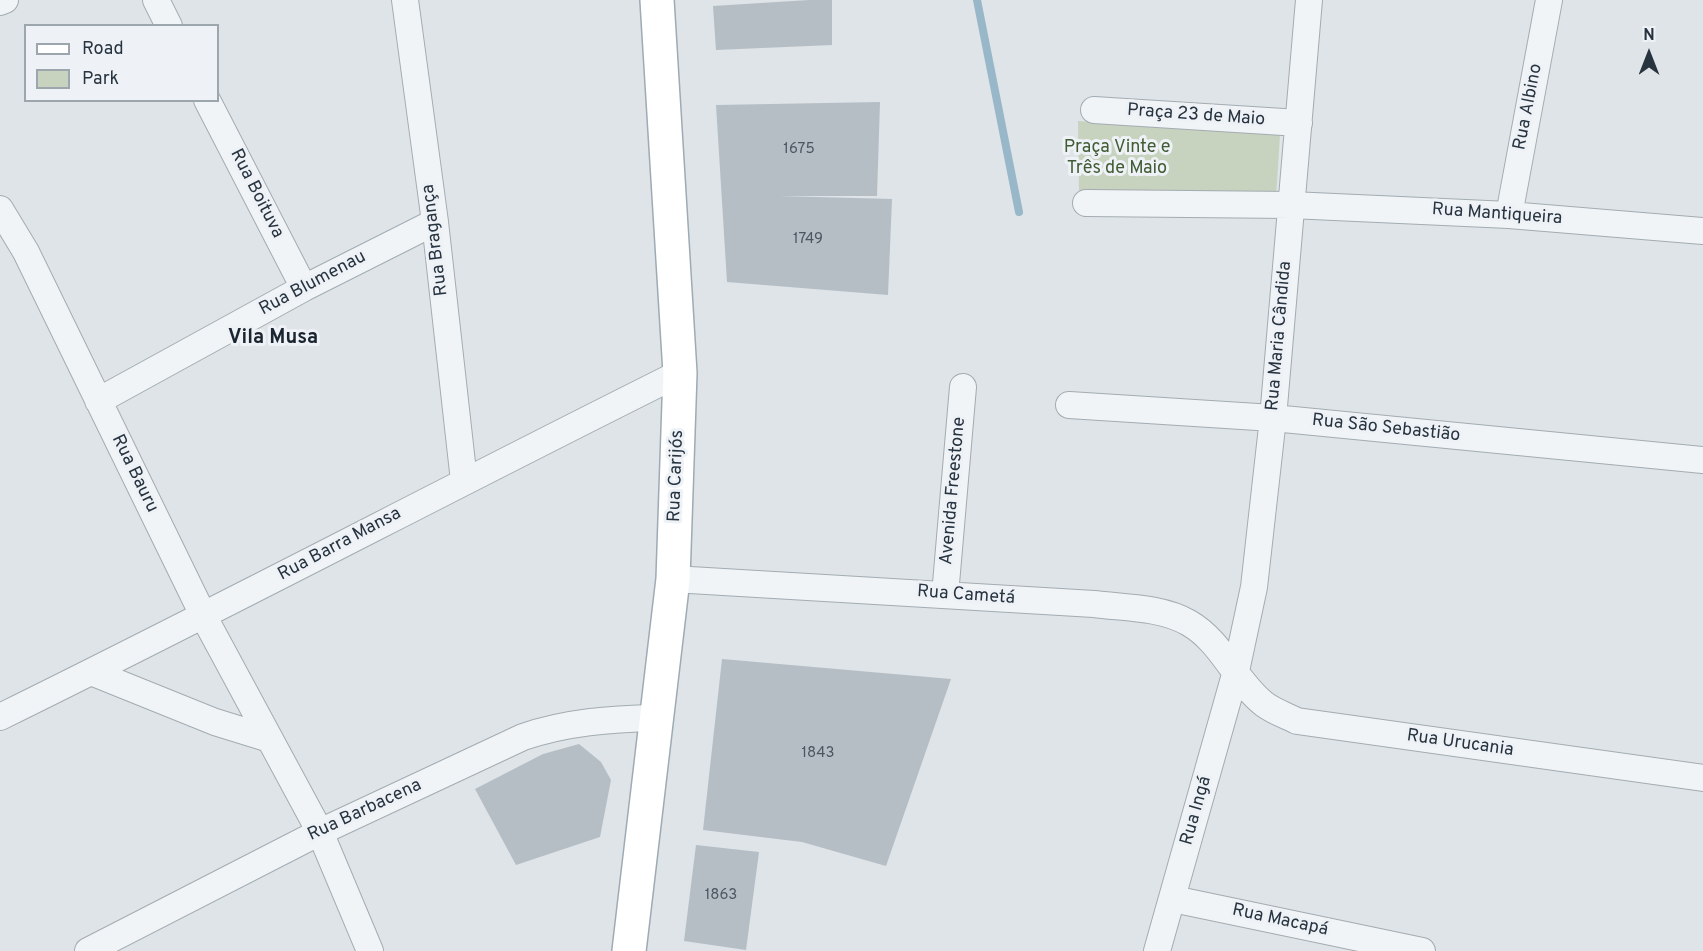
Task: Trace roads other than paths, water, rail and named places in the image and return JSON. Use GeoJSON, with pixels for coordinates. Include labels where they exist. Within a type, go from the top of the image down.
{"type":"FeatureCollection","features":[{"type":"Feature","properties":{"kind":"main road","name":"Rua Carijós"},"geometry":{"type":"LineString","coordinates":[[629,951],[673,579],[680,373],[657,0]]}},
{"type":"Feature","properties":{"kind":"street"},"geometry":{"type":"LineString","coordinates":[[0,2],[5,0]]}},
{"type":"Feature","properties":{"kind":"street"},"geometry":{"type":"LineString","coordinates":[[156,0],[168,24]]}},
{"type":"Feature","properties":{"kind":"street","name":"Rua Bragança"},"geometry":{"type":"LineString","coordinates":[[405,0],[435,222],[464,481]]}},
{"type":"Feature","properties":{"kind":"street","name":"Rua Maria Cândida"},"geometry":{"type":"LineString","coordinates":[[1236,671],[1255,577],[1273,418],[1309,0]]}},
{"type":"Feature","properties":{"kind":"street","name":"Rua Albino"},"geometry":{"type":"LineString","coordinates":[[1509,214],[1549,0]]}},
{"type":"Feature","properties":{"kind":"street","name":"Rua Boituva"},"geometry":{"type":"LineString","coordinates":[[208,102],[304,288]]}},
{"type":"Feature","properties":{"kind":"street","name":"Praça 23 de Maio"},"geometry":{"type":"LineString","coordinates":[[1094,110],[1299,123]]}},
{"type":"Feature","properties":{"kind":"street"},"geometry":{"type":"LineString","coordinates":[[1086,203],[1291,205]]}},
{"type":"Feature","properties":{"kind":"street","name":"Rua Mantiqueira"},"geometry":{"type":"LineString","coordinates":[[1291,205],[1509,214],[1703,231]]}},
{"type":"Feature","properties":{"kind":"street","name":"Rua Bauru"},"geometry":{"type":"LineString","coordinates":[[0,209],[26,252],[204,617],[320,832],[370,951]]}},
{"type":"Feature","properties":{"kind":"street","name":"Rua Blumenau"},"geometry":{"type":"LineString","coordinates":[[98,401],[304,288],[435,222]]}},
{"type":"Feature","properties":{"kind":"street","name":"Rua Barra Mansa"},"geometry":{"type":"LineString","coordinates":[[0,717],[204,617],[464,481],[680,373]]}},
{"type":"Feature","properties":{"kind":"street","name":"Avenida Freestone"},"geometry":{"type":"LineString","coordinates":[[945,595],[963,387]]}},
{"type":"Feature","properties":{"kind":"street","name":"Rua São Sebastião"},"geometry":{"type":"LineString","coordinates":[[1069,405],[1273,418],[1703,460]]}},
{"type":"Feature","properties":{"kind":"street","name":"Rua Cametá"},"geometry":{"type":"LineString","coordinates":[[673,579],[1094,604],[1171,615],[1189,623],[1212,640],[1236,671]]}},
{"type":"Feature","properties":{"kind":"street","name":"Rua Urucania"},"geometry":{"type":"LineString","coordinates":[[1236,671],[1264,704],[1297,721],[1703,778]]}},
{"type":"Feature","properties":{"kind":"street","name":"Rua Ingá"},"geometry":{"type":"LineString","coordinates":[[1157,951],[1236,671]]}},
{"type":"Feature","properties":{"kind":"street"},"geometry":{"type":"LineString","coordinates":[[91,672],[206,718],[270,739]]}},
{"type":"Feature","properties":{"kind":"street","name":"Rua Barbacena"},"geometry":{"type":"LineString","coordinates":[[88,951],[320,832],[523,737],[552,727],[597,720],[657,718]]}},
{"type":"Feature","properties":{"kind":"street","name":"Rua Macapá"},"geometry":{"type":"LineString","coordinates":[[1173,899],[1422,951]]}},
{"type":"Feature","properties":{"kind":"waterway"},"geometry":{"type":"LineString","coordinates":[[977,0],[1019,212]]}},
{"type":"Feature","properties":{"kind":"district","name":"Vila Musa"},"geometry":{"type":"Point","coordinates":[273,339]}},
{"type":"Feature","properties":{"kind":"park label","name":"Praça Vinte e Três de Maio"},"geometry":{"type":"Point","coordinates":[1117,158]}}]}
